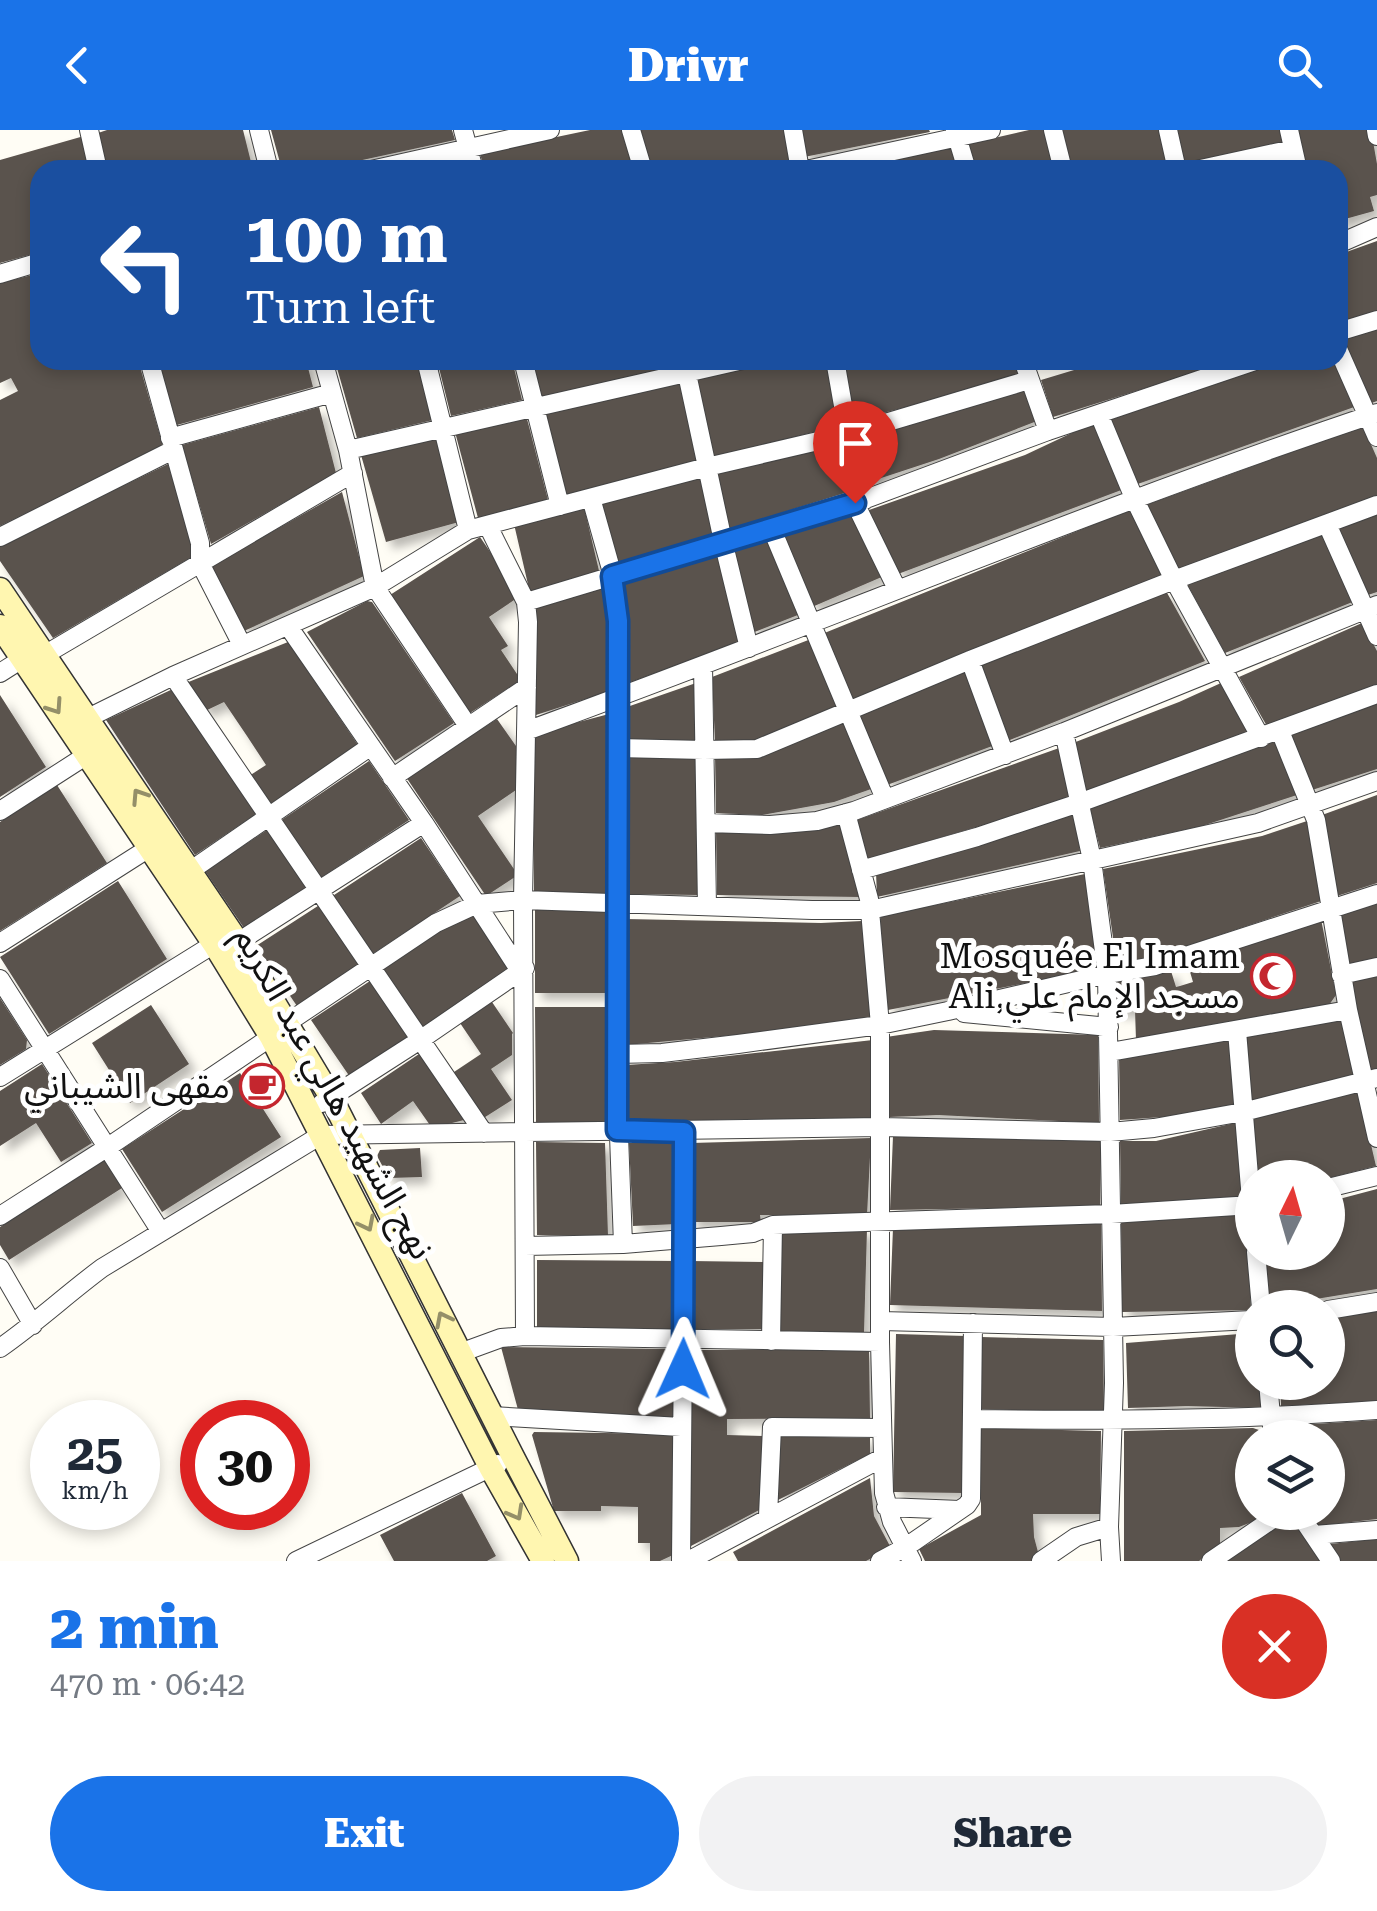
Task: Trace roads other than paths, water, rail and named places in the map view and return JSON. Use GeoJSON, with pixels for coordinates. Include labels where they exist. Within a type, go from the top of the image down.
{"type":"FeatureCollection","features":[{"type":"Feature","properties":{"kind":"main road"},"geometry":{"type":"LineString","coordinates":[[0,589],[88,718],[161,853],[190,872],[226,943]]}},
{"type":"Feature","properties":{"kind":"main road","name":"نهج الشهيد هالي عبد الكريم"},"geometry":{"type":"LineString","coordinates":[[0,626],[87,754],[226,943],[279,1030],[308,1109],[490,1467],[543,1561]]}},
{"type":"Feature","properties":{"kind":"main road"},"geometry":{"type":"LineString","coordinates":[[279,1030],[332,1099],[567,1561]]}},
{"type":"Feature","properties":{"kind":"street"},"geometry":{"type":"LineString","coordinates":[[89,130],[96,160]]}},
{"type":"Feature","properties":{"kind":"street"},"geometry":{"type":"LineString","coordinates":[[259,130],[266,160]]}},
{"type":"Feature","properties":{"kind":"street"},"geometry":{"type":"LineString","coordinates":[[402,160],[466,139],[550,130]]}},
{"type":"Feature","properties":{"kind":"street"},"geometry":{"type":"LineString","coordinates":[[632,130],[640,160]]}},
{"type":"Feature","properties":{"kind":"street"},"geometry":{"type":"LineString","coordinates":[[793,130],[800,160]]}},
{"type":"Feature","properties":{"kind":"street"},"geometry":{"type":"LineString","coordinates":[[846,160],[956,134],[991,130]]}},
{"type":"Feature","properties":{"kind":"street"},"geometry":{"type":"LineString","coordinates":[[1053,130],[1060,160]]}},
{"type":"Feature","properties":{"kind":"street"},"geometry":{"type":"LineString","coordinates":[[1168,130],[1175,160]]}},
{"type":"Feature","properties":{"kind":"street"},"geometry":{"type":"LineString","coordinates":[[1290,130],[1296,160]]}},
{"type":"Feature","properties":{"kind":"street"},"geometry":{"type":"LineString","coordinates":[[956,134],[964,160]]}},
{"type":"Feature","properties":{"kind":"street"},"geometry":{"type":"LineString","coordinates":[[1242,160],[1293,149]]}},
{"type":"Feature","properties":{"kind":"street"},"geometry":{"type":"LineString","coordinates":[[1348,240],[1377,227]]}},
{"type":"Feature","properties":{"kind":"street"},"geometry":{"type":"LineString","coordinates":[[0,274],[30,265]]}},
{"type":"Feature","properties":{"kind":"street"},"geometry":{"type":"LineString","coordinates":[[1348,329],[1377,320]]}},
{"type":"Feature","properties":{"kind":"street"},"geometry":{"type":"LineString","coordinates":[[1348,368],[1372,415],[1377,437]]}},
{"type":"Feature","properties":{"kind":"street"},"geometry":{"type":"LineString","coordinates":[[152,370],[200,543],[200,563],[242,645]]}},
{"type":"Feature","properties":{"kind":"street"},"geometry":{"type":"LineString","coordinates":[[330,370],[376,587],[468,726]]}},
{"type":"Feature","properties":{"kind":"street"},"geometry":{"type":"LineString","coordinates":[[428,370],[468,530]]}},
{"type":"Feature","properties":{"kind":"street"},"geometry":{"type":"LineString","coordinates":[[526,370],[560,506]]}},
{"type":"Feature","properties":{"kind":"street"},"geometry":{"type":"LineString","coordinates":[[348,450],[671,370]]}},
{"type":"Feature","properties":{"kind":"street"},"geometry":{"type":"LineString","coordinates":[[687,370],[750,648]]}},
{"type":"Feature","properties":{"kind":"street"},"geometry":{"type":"LineString","coordinates":[[837,370],[860,501],[897,589]]}},
{"type":"Feature","properties":{"kind":"street"},"geometry":{"type":"LineString","coordinates":[[1026,370],[1048,431]]}},
{"type":"Feature","properties":{"kind":"street"},"geometry":{"type":"LineString","coordinates":[[526,602],[860,501],[1214,370]]}},
{"type":"Feature","properties":{"kind":"street"},"geometry":{"type":"LineString","coordinates":[[88,718],[173,676],[376,587],[468,530],[848,434],[1029,380]]}},
{"type":"Feature","properties":{"kind":"street"},"geometry":{"type":"LineString","coordinates":[[0,537],[172,444],[332,392]]}},
{"type":"Feature","properties":{"kind":"street"},"geometry":{"type":"LineString","coordinates":[[1099,414],[1174,580],[1261,738]]}},
{"type":"Feature","properties":{"kind":"street"},"geometry":{"type":"LineString","coordinates":[[526,731],[1134,498],[1372,415]]}},
{"type":"Feature","properties":{"kind":"street"},"geometry":{"type":"LineString","coordinates":[[46,654],[353,473]]}},
{"type":"Feature","properties":{"kind":"street"},"geometry":{"type":"LineString","coordinates":[[590,498],[612,576],[618,621],[616,1054],[623,1244]]}},
{"type":"Feature","properties":{"kind":"street"},"geometry":{"type":"LineString","coordinates":[[618,748],[757,748],[1174,580],[1377,506]]}},
{"type":"Feature","properties":{"kind":"street"},"geometry":{"type":"LineString","coordinates":[[1327,524],[1370,607],[1377,636]]}},
{"type":"Feature","properties":{"kind":"street"},"geometry":{"type":"LineString","coordinates":[[488,526],[526,602],[522,970],[526,1336]]}},
{"type":"Feature","properties":{"kind":"street"},"geometry":{"type":"LineString","coordinates":[[771,527],[886,799]]}},
{"type":"Feature","properties":{"kind":"street"},"geometry":{"type":"LineString","coordinates":[[706,823],[770,825],[817,821],[846,813],[1005,756],[1370,607]]}},
{"type":"Feature","properties":{"kind":"street"},"geometry":{"type":"LineString","coordinates":[[288,626],[522,970]]}},
{"type":"Feature","properties":{"kind":"street"},"geometry":{"type":"LineString","coordinates":[[0,673],[22,659]]}},
{"type":"Feature","properties":{"kind":"street"},"geometry":{"type":"LineString","coordinates":[[970,660],[1005,756]]}},
{"type":"Feature","properties":{"kind":"street"},"geometry":{"type":"LineString","coordinates":[[703,665],[707,906]]}},
{"type":"Feature","properties":{"kind":"street"},"geometry":{"type":"LineString","coordinates":[[173,676],[484,1133]]}},
{"type":"Feature","properties":{"kind":"street"},"geometry":{"type":"LineString","coordinates":[[392,778],[527,686]]}},
{"type":"Feature","properties":{"kind":"street"},"geometry":{"type":"LineString","coordinates":[[861,870],[977,838],[1080,803],[1377,694]]}},
{"type":"Feature","properties":{"kind":"street"},"geometry":{"type":"LineString","coordinates":[[1280,731],[1316,820],[1348,1010],[1370,1080],[1377,1138]]}},
{"type":"Feature","properties":{"kind":"street"},"geometry":{"type":"LineString","coordinates":[[1064,732],[1092,860],[1107,974],[1112,1561]]}},
{"type":"Feature","properties":{"kind":"street"},"geometry":{"type":"LineString","coordinates":[[190,872],[371,746]]}},
{"type":"Feature","properties":{"kind":"street"},"geometry":{"type":"LineString","coordinates":[[0,811],[87,754]]}},
{"type":"Feature","properties":{"kind":"street"},"geometry":{"type":"LineString","coordinates":[[0,1216],[108,1147],[370,966],[436,923],[477,904],[523,900],[870,910],[1258,823],[1377,782]]}},
{"type":"Feature","properties":{"kind":"street"},"geometry":{"type":"LineString","coordinates":[[846,813],[870,910],[880,1025],[881,1428],[886,1506],[909,1554]]}},
{"type":"Feature","properties":{"kind":"street"},"geometry":{"type":"LineString","coordinates":[[0,1077],[44,1048],[320,892],[424,823]]}},
{"type":"Feature","properties":{"kind":"street"},"geometry":{"type":"LineString","coordinates":[[0,943],[161,853]]}},
{"type":"Feature","properties":{"kind":"street"},"geometry":{"type":"LineString","coordinates":[[616,1054],[738,1044],[948,1012],[1154,966],[1377,894]]}},
{"type":"Feature","properties":{"kind":"street"},"geometry":{"type":"LineString","coordinates":[[1342,976],[1377,966]]}},
{"type":"Feature","properties":{"kind":"street"},"geometry":{"type":"LineString","coordinates":[[308,1109],[332,1099],[522,970]]}},
{"type":"Feature","properties":{"kind":"street"},"geometry":{"type":"LineString","coordinates":[[0,979],[161,1232]]}},
{"type":"Feature","properties":{"kind":"street"},"geometry":{"type":"LineString","coordinates":[[1110,1052],[1348,1010]]}},
{"type":"Feature","properties":{"kind":"street"},"geometry":{"type":"LineString","coordinates":[[948,1012],[1110,1026]]}},
{"type":"Feature","properties":{"kind":"street"},"geometry":{"type":"LineString","coordinates":[[1237,1030],[1248,1160]]}},
{"type":"Feature","properties":{"kind":"street"},"geometry":{"type":"LineString","coordinates":[[0,1348],[88,1278],[322,1136],[881,1127],[1110,1132],[1243,1112],[1370,1080]]}},
{"type":"Feature","properties":{"kind":"street"},"geometry":{"type":"LineString","coordinates":[[684,1132],[681,1428],[685,1561],[719,1554],[768,1516],[882,1458]]}},
{"type":"Feature","properties":{"kind":"street"},"geometry":{"type":"LineString","coordinates":[[1345,1184],[1377,1176]]}},
{"type":"Feature","properties":{"kind":"street"},"geometry":{"type":"LineString","coordinates":[[525,1246],[623,1244],[753,1233],[774,1224],[1235,1209]]}},
{"type":"Feature","properties":{"kind":"street"},"geometry":{"type":"LineString","coordinates":[[770,1340],[774,1224]]}},
{"type":"Feature","properties":{"kind":"street"},"geometry":{"type":"LineString","coordinates":[[0,1268],[33,1325]]}},
{"type":"Feature","properties":{"kind":"street"},"geometry":{"type":"LineString","coordinates":[[1345,1307],[1377,1302]]}},
{"type":"Feature","properties":{"kind":"street"},"geometry":{"type":"LineString","coordinates":[[880,1321],[1113,1327],[1235,1321]]}},
{"type":"Feature","properties":{"kind":"street"},"geometry":{"type":"LineString","coordinates":[[880,1561],[909,1554],[967,1506],[972,1495],[972,1324]]}},
{"type":"Feature","properties":{"kind":"street"},"geometry":{"type":"LineString","coordinates":[[460,1353],[501,1338],[526,1336],[880,1342]]}},
{"type":"Feature","properties":{"kind":"street"},"geometry":{"type":"LineString","coordinates":[[1319,1420],[1377,1410]]}},
{"type":"Feature","properties":{"kind":"street"},"geometry":{"type":"LineString","coordinates":[[492,1416],[681,1428]]}},
{"type":"Feature","properties":{"kind":"street"},"geometry":{"type":"LineString","coordinates":[[972,1419],[1235,1426]]}},
{"type":"Feature","properties":{"kind":"street"},"geometry":{"type":"LineString","coordinates":[[768,1516],[772,1427],[881,1428]]}},
{"type":"Feature","properties":{"kind":"street"},"geometry":{"type":"LineString","coordinates":[[302,1560],[513,1457]]}},
{"type":"Feature","properties":{"kind":"street"},"geometry":{"type":"LineString","coordinates":[[886,1506],[960,1510]]}},
{"type":"Feature","properties":{"kind":"street"},"geometry":{"type":"LineString","coordinates":[[1041,1561],[1076,1537],[1109,1527]]}},
{"type":"Feature","properties":{"kind":"street"},"geometry":{"type":"LineString","coordinates":[[1211,1561],[1255,1530]]}},
{"type":"Feature","properties":{"kind":"street"},"geometry":{"type":"LineString","coordinates":[[1311,1530],[1331,1561]]}},
{"type":"Feature","properties":{"kind":"street"},"geometry":{"type":"LineString","coordinates":[[1314,1535],[1377,1530]]}},
{"type":"Feature","properties":{"kind":"place","name":"Mosquée El Imam Ali,مسجد الإمام علي"},"geometry":{"type":"Point","coordinates":[1273,976]}},
{"type":"Feature","properties":{"kind":"place","name":"مقهى الشيباني"},"geometry":{"type":"Point","coordinates":[262,1086]}}]}
